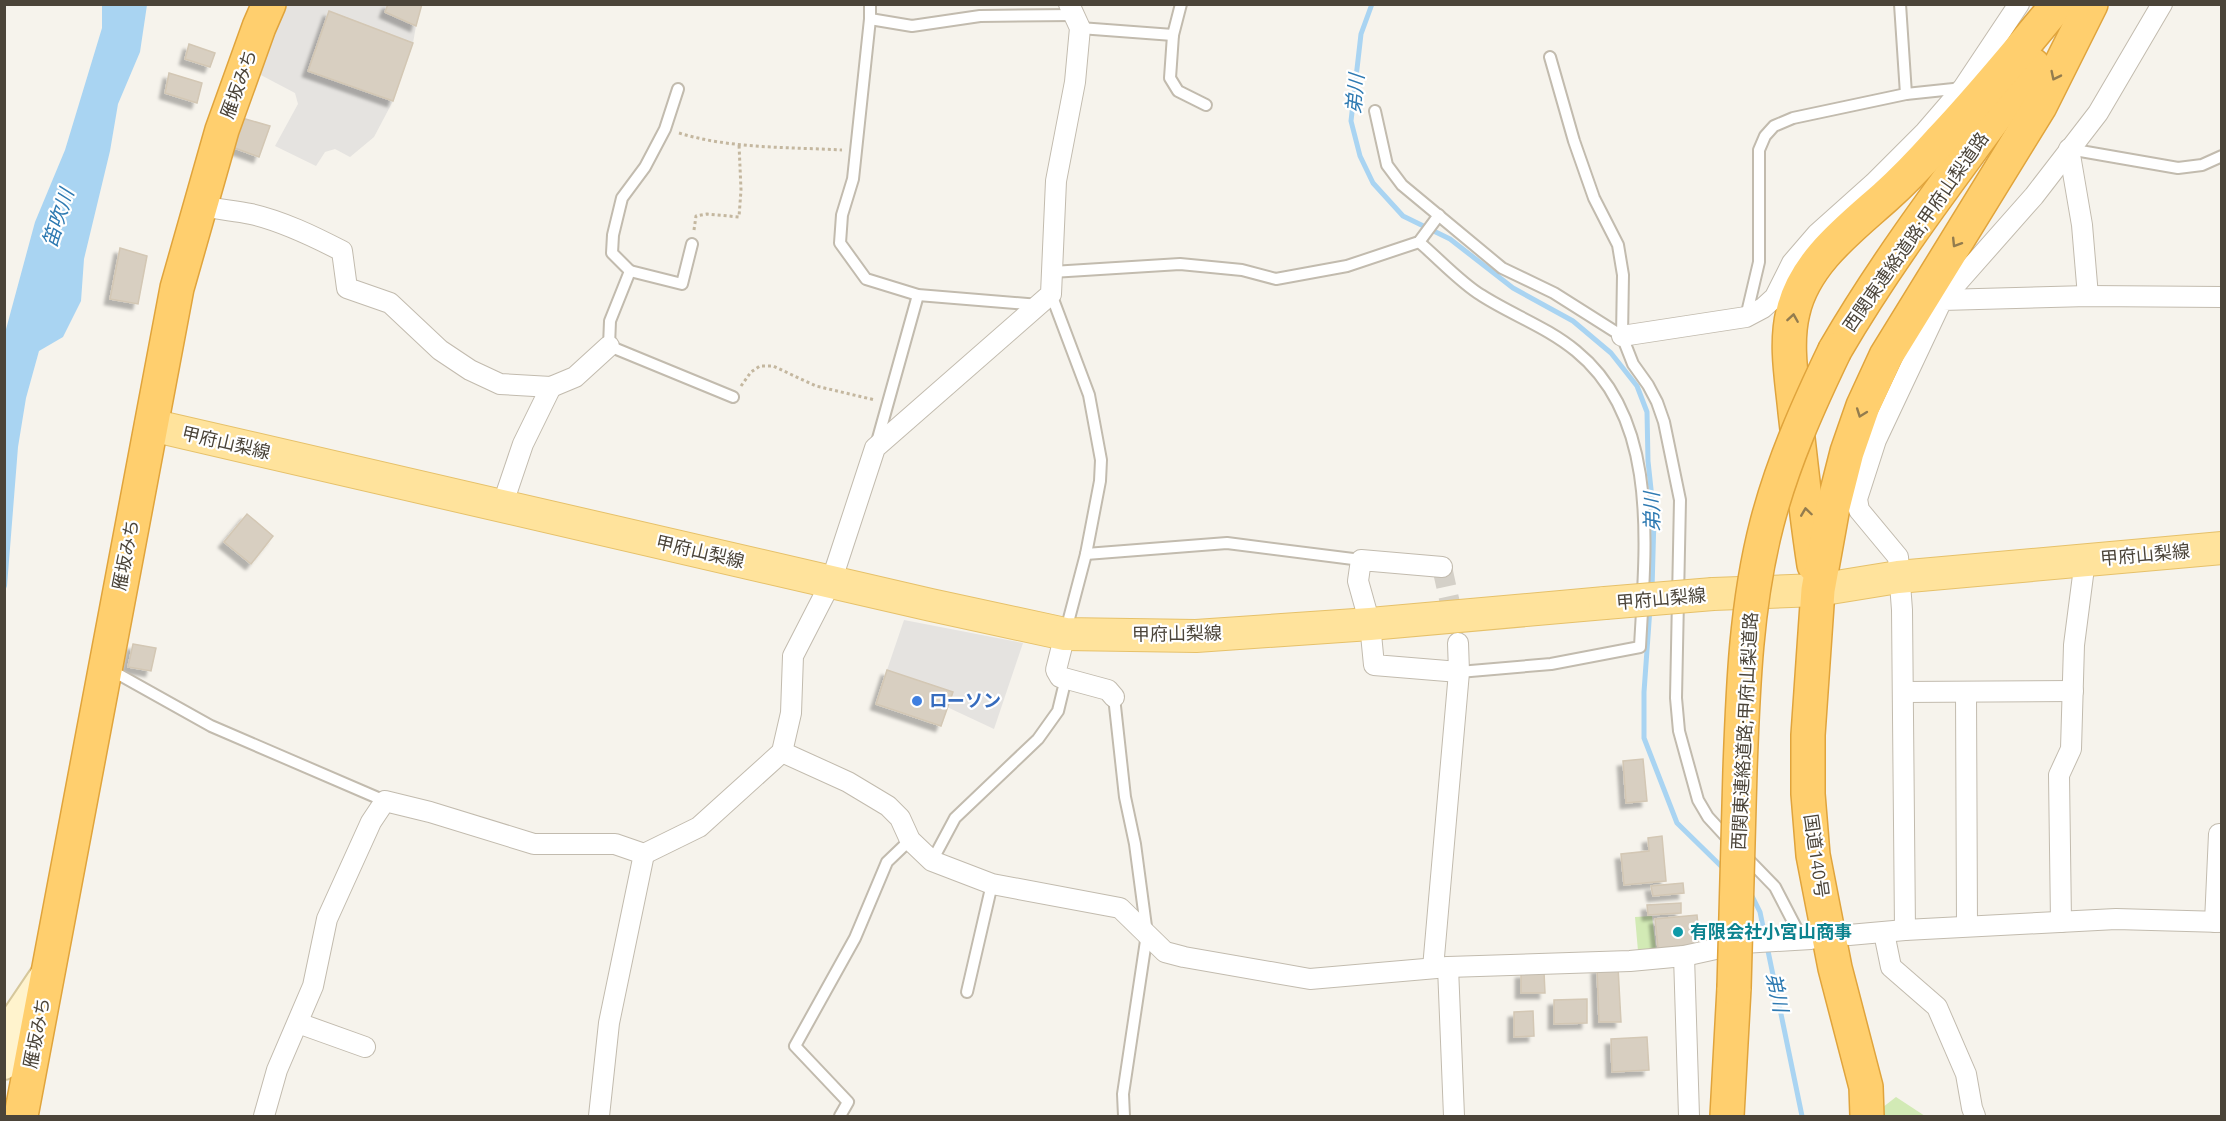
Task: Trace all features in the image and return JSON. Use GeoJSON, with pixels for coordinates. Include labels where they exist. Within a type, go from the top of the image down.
{"type":"FeatureCollection","features":[{"type":"Feature","properties":{"kind":"highway","name":"雁坂みち"},"geometry":{"type":"LineString","coordinates":[[21,1116],[177,288],[222,130],[269,4]]}},
{"type":"Feature","properties":{"kind":"highway"},"geometry":{"type":"LineString","coordinates":[[1818,590],[1806,512],[1790,354],[1792,312],[1802,286],[1817,263],[1837,241],[1946,135],[2058,4]]}},
{"type":"Feature","properties":{"kind":"highway","name":"西関東連絡道路;甲府山梨道路"},"geometry":{"type":"LineString","coordinates":[[1726,1116],[1734,988],[1743,696],[1747,639],[1755,578],[1767,523],[1784,466],[1807,408],[1835,350],[1865,299],[1901,246],[2051,42],[2075,4]]}},
{"type":"Feature","properties":{"kind":"highway"},"geometry":{"type":"LineString","coordinates":[[1818,590],[1833,507],[1847,452],[1867,396],[1886,356],[2040,106],[2091,4]]}},
{"type":"Feature","properties":{"kind":"highway","name":"国道140号"},"geometry":{"type":"LineString","coordinates":[[1818,590],[1808,735],[1808,794],[1813,855],[1835,968],[1864,1078],[1867,1116]]}},
{"type":"Feature","properties":{"kind":"main road","name":"甲府山梨線"},"geometry":{"type":"LineString","coordinates":[[151,425],[1000,621],[1065,634],[1196,636],[1370,624],[1713,594],[1818,590],[1898,577],[2222,548]]}},
{"type":"Feature","properties":{"kind":"main road"},"geometry":{"type":"LineString","coordinates":[[4,1065],[17,1016],[49,969]]}},
{"type":"Feature","properties":{"kind":"street"},"geometry":{"type":"LineString","coordinates":[[1622,336],[1746,317],[1763,308],[1774,297],[1792,262],[1817,234],[1874,183],[1925,132],[1963,88],[2019,4]]}},
{"type":"Feature","properties":{"kind":"street"},"geometry":{"type":"LineString","coordinates":[[1905,930],[1902,610],[1898,557],[1859,510],[1857,499],[1876,440],[1942,300],[2034,196],[2098,113],[2162,4]]}},
{"type":"Feature","properties":{"kind":"street"},"geometry":{"type":"LineString","coordinates":[[264,1116],[277,1070],[313,986],[327,920],[371,822],[385,801],[430,812],[534,844],[615,844],[644,854],[699,827],[782,752],[790,713],[793,657],[831,582],[875,448],[1045,300],[1052,272],[1056,181],[1075,82],[1074,16]]}},
{"type":"Feature","properties":{"kind":"street"},"geometry":{"type":"LineString","coordinates":[[2069,149],[2082,225],[2088,296]]}},
{"type":"Feature","properties":{"kind":"street"},"geometry":{"type":"LineString","coordinates":[[200,205],[214,210],[251,214],[310,234],[342,251],[347,288],[390,303],[440,350],[470,370],[500,384],[551,387],[574,377],[609,346]]}},
{"type":"Feature","properties":{"kind":"street"},"geometry":{"type":"LineString","coordinates":[[1942,300],[2088,296],[2222,297]]}},
{"type":"Feature","properties":{"kind":"street"},"geometry":{"type":"LineString","coordinates":[[502,506],[523,444],[551,387]]}},
{"type":"Feature","properties":{"kind":"street"},"geometry":{"type":"LineString","coordinates":[[1442,567],[1362,560],[1358,581],[1370,624],[1374,665],[1459,672]]}},
{"type":"Feature","properties":{"kind":"street"},"geometry":{"type":"LineString","coordinates":[[2061,922],[2059,775],[2071,749],[2074,645],[2085,560]]}},
{"type":"Feature","properties":{"kind":"street"},"geometry":{"type":"LineString","coordinates":[[1065,634],[1056,669],[1060,677],[1108,690],[1114,697]]}},
{"type":"Feature","properties":{"kind":"street"},"geometry":{"type":"LineString","coordinates":[[1454,1116],[1441,967],[1459,672],[1458,644]]}},
{"type":"Feature","properties":{"kind":"street"},"geometry":{"type":"LineString","coordinates":[[1903,692],[2073,691]]}},
{"type":"Feature","properties":{"kind":"street"},"geometry":{"type":"LineString","coordinates":[[1966,692],[1967,926]]}},
{"type":"Feature","properties":{"kind":"street"},"geometry":{"type":"LineString","coordinates":[[782,752],[848,782],[888,806],[900,818],[910,840],[933,861],[992,884],[1120,908],[1165,952],[1310,979],[1441,967],[1684,957],[1743,943],[1800,940]]}},
{"type":"Feature","properties":{"kind":"street"},"geometry":{"type":"LineString","coordinates":[[1849,935],[1967,926],[2116,919],[2218,922],[2219,834],[2222,834]]}},
{"type":"Feature","properties":{"kind":"street"},"geometry":{"type":"LineString","coordinates":[[599,1116],[609,1023],[644,854]]}},
{"type":"Feature","properties":{"kind":"street"},"geometry":{"type":"LineString","coordinates":[[1884,933],[1891,967],[1937,1007],[1966,1074],[1972,1108],[1976,1116]]}},
{"type":"Feature","properties":{"kind":"street"},"geometry":{"type":"LineString","coordinates":[[1684,957],[1689,1116]]}},
{"type":"Feature","properties":{"kind":"street"},"geometry":{"type":"LineString","coordinates":[[298,1023],[365,1047]]}},
{"type":"Feature","properties":{"kind":"lane"},"geometry":{"type":"LineString","coordinates":[[870,4],[853,179],[842,215],[840,243],[866,279],[918,296],[1045,300],[1089,395],[1101,460],[1100,481],[1086,554],[1065,634]]}},
{"type":"Feature","properties":{"kind":"lane"},"geometry":{"type":"LineString","coordinates":[[1181,4],[1173,35],[1170,78],[1178,90],[1206,105]]}},
{"type":"Feature","properties":{"kind":"lane"},"geometry":{"type":"LineString","coordinates":[[1900,4],[1906,94]]}},
{"type":"Feature","properties":{"kind":"lane"},"geometry":{"type":"LineString","coordinates":[[870,19],[912,26],[981,16],[1074,16],[1173,35]]}},
{"type":"Feature","properties":{"kind":"lane"},"geometry":{"type":"LineString","coordinates":[[1550,57],[1574,141],[1590,186],[1618,245],[1623,275],[1622,336],[1633,364],[1657,402],[1664,422],[1680,500],[1676,698],[1679,731],[1698,800],[1708,817],[1775,887],[1800,940]]}},
{"type":"Feature","properties":{"kind":"lane"},"geometry":{"type":"LineString","coordinates":[[1746,317],[1759,262],[1759,150],[1765,136],[1774,126],[1793,118],[1906,94],[1963,88]]}},
{"type":"Feature","properties":{"kind":"lane"},"geometry":{"type":"LineString","coordinates":[[678,89],[665,129],[645,167],[621,198],[613,235],[612,253],[630,271],[682,284],[692,244]]}},
{"type":"Feature","properties":{"kind":"lane"},"geometry":{"type":"LineString","coordinates":[[1376,111],[1387,165],[1402,185],[1502,268],[1554,293],[1622,336]]}},
{"type":"Feature","properties":{"kind":"lane"},"geometry":{"type":"LineString","coordinates":[[2069,149],[2178,168],[2202,165],[2222,156]]}},
{"type":"Feature","properties":{"kind":"lane"},"geometry":{"type":"LineString","coordinates":[[1052,272],[1180,264],[1242,270],[1276,279],[1347,266],[1419,242],[1439,215]]}},
{"type":"Feature","properties":{"kind":"lane"},"geometry":{"type":"LineString","coordinates":[[1419,242],[1480,295],[1557,338],[1577,352],[1601,376],[1621,406],[1630,430],[1644,515],[1640,647],[1551,664],[1459,672]]}},
{"type":"Feature","properties":{"kind":"lane"},"geometry":{"type":"LineString","coordinates":[[630,271],[610,321],[609,346],[733,397]]}},
{"type":"Feature","properties":{"kind":"lane"},"geometry":{"type":"LineString","coordinates":[[875,448],[918,296]]}},
{"type":"Feature","properties":{"kind":"lane"},"geometry":{"type":"LineString","coordinates":[[1086,554],[1227,543],[1362,560]]}},
{"type":"Feature","properties":{"kind":"lane"},"geometry":{"type":"LineString","coordinates":[[103,672],[118,674],[211,726],[385,801]]}},
{"type":"Feature","properties":{"kind":"lane"},"geometry":{"type":"LineString","coordinates":[[933,861],[955,818],[1038,739],[1058,711],[1066,678]]}},
{"type":"Feature","properties":{"kind":"lane"},"geometry":{"type":"LineString","coordinates":[[1114,697],[1125,797],[1135,844],[1147,934],[1123,1094],[1124,1116]]}},
{"type":"Feature","properties":{"kind":"lane"},"geometry":{"type":"LineString","coordinates":[[840,1116],[848,1102],[795,1046],[855,938],[887,862],[910,840]]}},
{"type":"Feature","properties":{"kind":"lane"},"geometry":{"type":"LineString","coordinates":[[967,992],[992,884]]}},
{"type":"Feature","properties":{"kind":"path"},"geometry":{"type":"LineString","coordinates":[[665,129],[692,137],[739,144],[856,151]]}},
{"type":"Feature","properties":{"kind":"path"},"geometry":{"type":"LineString","coordinates":[[692,244],[696,216],[707,214],[739,218],[741,190],[739,144]]}},
{"type":"Feature","properties":{"kind":"path"},"geometry":{"type":"LineString","coordinates":[[733,397],[751,372],[760,366],[772,366],[816,386],[888,403]]}},
{"type":"Feature","properties":{"kind":"green space"},"geometry":{"type":"Polygon","coordinates":[[[1652,916],[1656,950],[1638,951],[1635,917],[1652,916]]]}},
{"type":"Feature","properties":{"kind":"green space"},"geometry":{"type":"Polygon","coordinates":[[[1896,1097],[1925,1116],[1880,1116],[1878,1111],[1896,1097]]]}},
{"type":"Feature","properties":{"kind":"shaded area"},"geometry":{"type":"Polygon","coordinates":[[[285,5],[388,5],[385,13],[416,26],[413,43],[329,11],[309,71],[393,101],[374,137],[350,157],[335,149],[325,152],[316,166],[275,146],[298,104],[295,93],[257,73],[285,5]]]}},
{"type":"Feature","properties":{"kind":"shaded area"},"geometry":{"type":"Polygon","coordinates":[[[904,620],[1023,643],[994,729],[947,707],[952,692],[887,670],[904,620]]]}},
{"type":"Feature","properties":{"kind":"water","name":"笛吹川"},"geometry":{"type":"Polygon","coordinates":[[[102,5],[147,5],[140,52],[118,104],[110,151],[84,259],[81,301],[63,337],[39,351],[26,398],[18,447],[5,591],[5,333],[35,222],[65,150],[102,28],[102,5]]]}},
{"type":"Feature","properties":{"kind":"building"},"geometry":{"type":"Polygon","coordinates":[[[388,4],[422,4],[416,26],[385,12],[388,4]]]}},
{"type":"Feature","properties":{"kind":"building"},"geometry":{"type":"Polygon","coordinates":[[[329,11],[413,43],[393,101],[308,71],[329,11]]]}},
{"type":"Feature","properties":{"kind":"building"},"geometry":{"type":"Polygon","coordinates":[[[189,44],[215,53],[210,67],[185,59],[189,44]]]}},
{"type":"Feature","properties":{"kind":"building"},"geometry":{"type":"Polygon","coordinates":[[[169,73],[202,83],[197,103],[165,93],[169,73]]]}},
{"type":"Feature","properties":{"kind":"building"},"geometry":{"type":"Polygon","coordinates":[[[242,118],[270,126],[259,157],[232,147],[242,118]]]}},
{"type":"Feature","properties":{"kind":"building"},"geometry":{"type":"Polygon","coordinates":[[[120,248],[147,256],[138,304],[110,299],[120,248]]]}},
{"type":"Feature","properties":{"kind":"building"},"geometry":{"type":"Polygon","coordinates":[[[247,514],[273,536],[251,564],[224,542],[247,514]]]}},
{"type":"Feature","properties":{"kind":"building"},"geometry":{"type":"Polygon","coordinates":[[[133,644],[156,648],[151,671],[128,667],[133,644]]]}},
{"type":"Feature","properties":{"kind":"building"},"geometry":{"type":"Polygon","coordinates":[[[887,670],[953,692],[941,726],[876,704],[887,670]]]}},
{"type":"Feature","properties":{"kind":"building"},"geometry":{"type":"Polygon","coordinates":[[[1643,759],[1647,801],[1626,803],[1623,761],[1643,759]]]}},
{"type":"Feature","properties":{"kind":"building"},"geometry":{"type":"Polygon","coordinates":[[[1662,836],[1666,881],[1624,885],[1621,854],[1649,851],[1648,838],[1662,836]]]}},
{"type":"Feature","properties":{"kind":"building"},"geometry":{"type":"Polygon","coordinates":[[[1683,883],[1684,893],[1653,896],[1651,886],[1683,883]]]}},
{"type":"Feature","properties":{"kind":"building"},"geometry":{"type":"Polygon","coordinates":[[[1681,903],[1681,913],[1648,915],[1647,905],[1681,903]]]}},
{"type":"Feature","properties":{"kind":"building","name":"有限会社小宮山商事"},"geometry":{"type":"Polygon","coordinates":[[[1697,915],[1700,944],[1658,948],[1655,919],[1697,915]]]}},
{"type":"Feature","properties":{"kind":"building"},"geometry":{"type":"Polygon","coordinates":[[[1618,967],[1621,1022],[1599,1022],[1597,968],[1618,967]]]}},
{"type":"Feature","properties":{"kind":"building"},"geometry":{"type":"Polygon","coordinates":[[[1544,972],[1545,993],[1521,993],[1521,973],[1544,972]]]}},
{"type":"Feature","properties":{"kind":"building"},"geometry":{"type":"Polygon","coordinates":[[[1587,999],[1587,1023],[1554,1024],[1554,1000],[1587,999]]]}},
{"type":"Feature","properties":{"kind":"building"},"geometry":{"type":"Polygon","coordinates":[[[1533,1011],[1534,1036],[1514,1037],[1514,1012],[1533,1011]]]}},
{"type":"Feature","properties":{"kind":"building"},"geometry":{"type":"Polygon","coordinates":[[[1647,1037],[1649,1070],[1612,1072],[1611,1039],[1647,1037]]]}},
{"type":"Feature","properties":{"kind":"waterway","name":"弟川"},"geometry":{"type":"LineString","coordinates":[[1372,4],[1361,34],[1351,121],[1360,156],[1373,183],[1403,216],[1450,239],[1513,288],[1573,321],[1611,353],[1637,386],[1647,412],[1648,461],[1654,517],[1652,590]]}},
{"type":"Feature","properties":{"kind":"waterway","name":"弟川"},"geometry":{"type":"LineString","coordinates":[[1650,608],[1644,692],[1644,738],[1677,823],[1724,869]]}},
{"type":"Feature","properties":{"kind":"waterway","name":"弟川"},"geometry":{"type":"LineString","coordinates":[[1751,894],[1760,912],[1802,1116]]}},
{"type":"Feature","properties":{"kind":"tunnel"},"geometry":{"type":"LineString","coordinates":[[1442,567],[1455,626]]}},
{"type":"Feature","properties":{"kind":"place","name":"ローソン"},"geometry":{"type":"Point","coordinates":[917,701]}},
{"type":"Feature","properties":{"kind":"place","name":"有限会社小宮山商事"},"geometry":{"type":"Point","coordinates":[1678,932]}}]}
